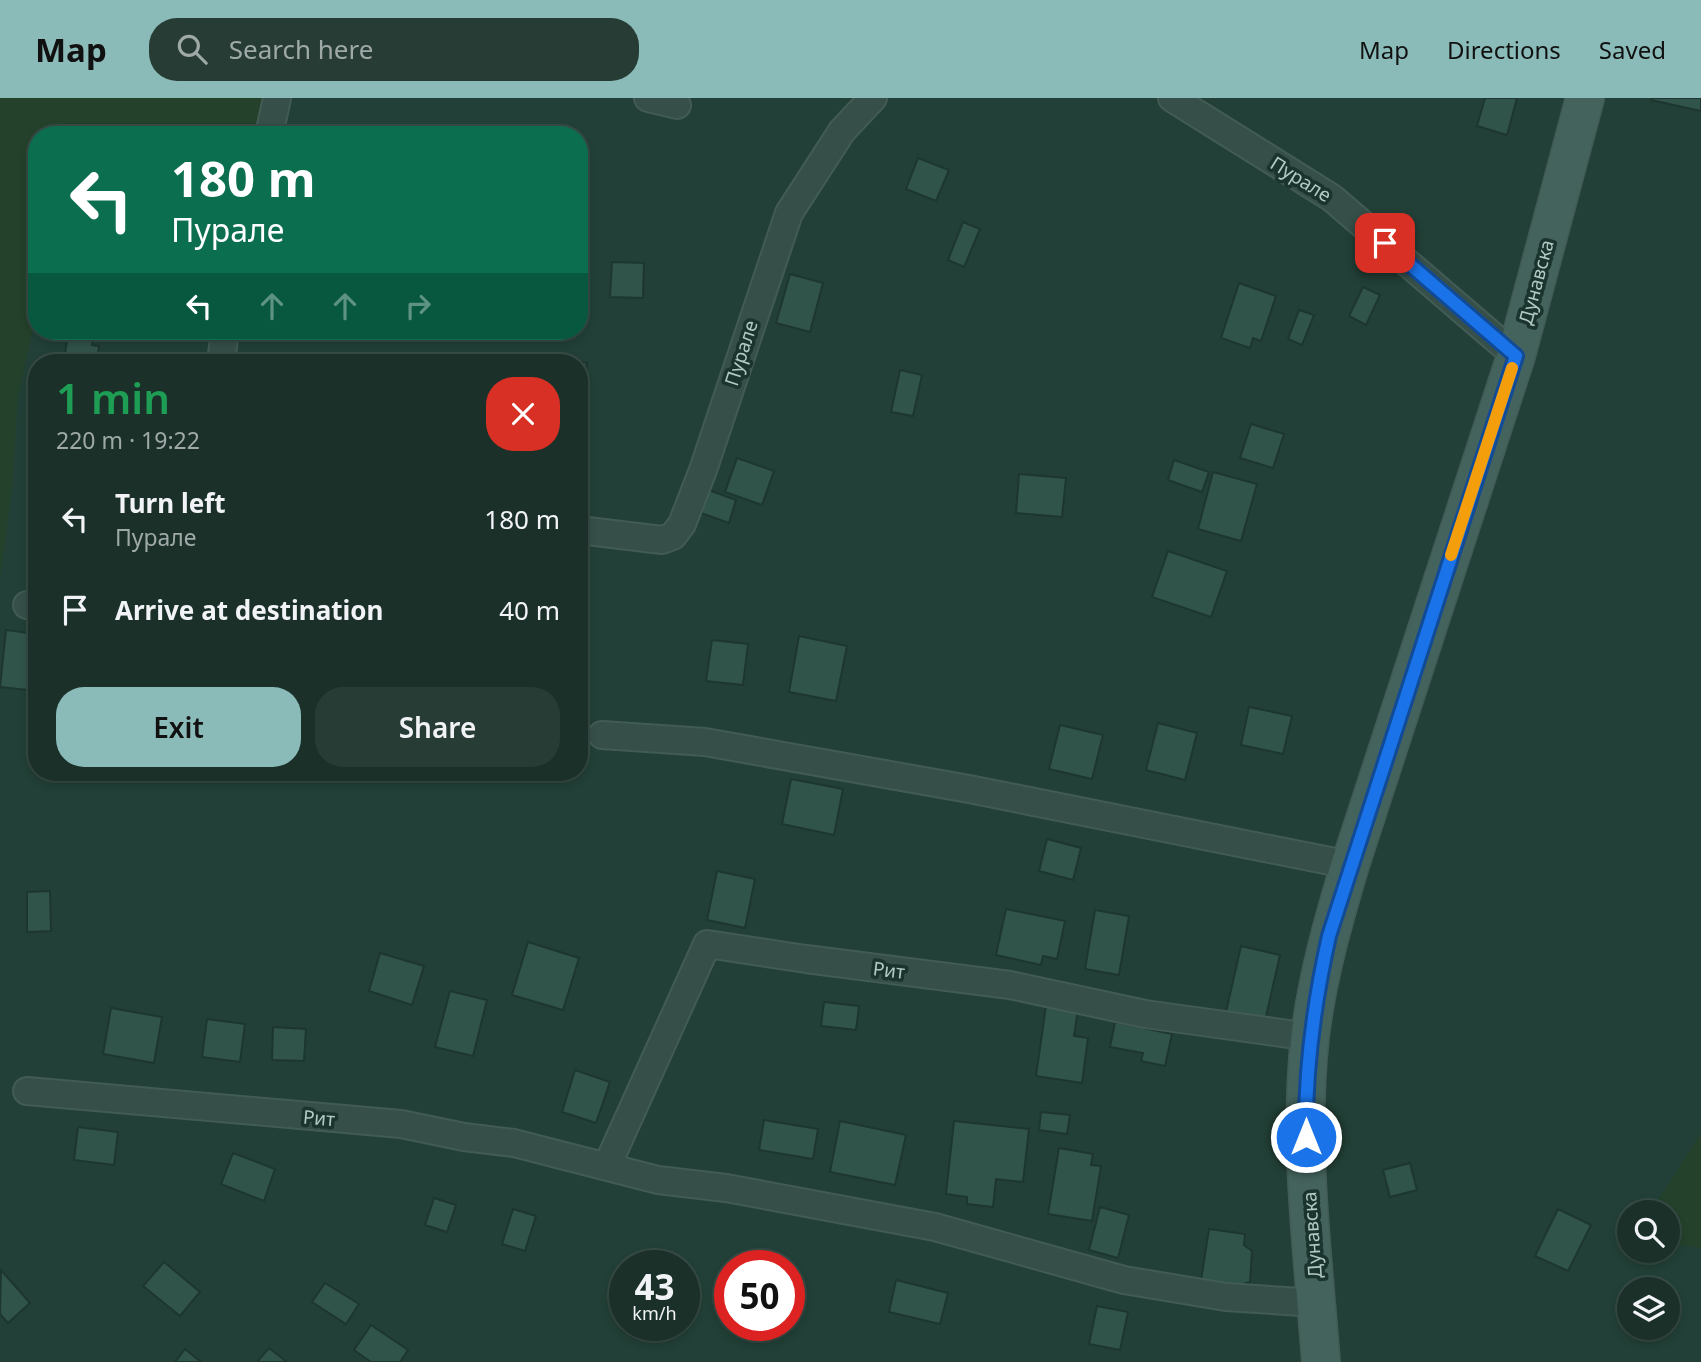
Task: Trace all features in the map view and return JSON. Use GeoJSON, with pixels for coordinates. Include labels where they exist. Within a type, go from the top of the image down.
{"type":"FeatureCollection","features":[{"type":"Feature","properties":{"kind":"main road","name":"Дунавска"},"geometry":{"type":"LineString","coordinates":[[1321,1362],[1306,1117],[1310,1037],[1318,984],[1350,865],[1516,356],[1585,98]]}},
{"type":"Feature","properties":{"kind":"street"},"geometry":{"type":"LineString","coordinates":[[271,126],[277,98]]}},
{"type":"Feature","properties":{"kind":"street"},"geometry":{"type":"LineString","coordinates":[[648,98],[677,105]]}},
{"type":"Feature","properties":{"kind":"street","name":"Пурале"},"geometry":{"type":"LineString","coordinates":[[588,531],[662,540],[673,536],[682,523],[703,470],[789,213],[842,131],[873,98]]}},
{"type":"Feature","properties":{"kind":"street","name":"Пурале"},"geometry":{"type":"LineString","coordinates":[[1172,98],[1332,198],[1516,356]]}},
{"type":"Feature","properties":{"kind":"street"},"geometry":{"type":"LineString","coordinates":[[602,734],[705,742],[969,789],[1350,865]]}},
{"type":"Feature","properties":{"kind":"street","name":"Рит"},"geometry":{"type":"LineString","coordinates":[[607,1166],[707,944],[1010,985],[1145,1014],[1310,1037]]}},
{"type":"Feature","properties":{"kind":"street","name":"Рит"},"geometry":{"type":"LineString","coordinates":[[27,1091],[401,1124],[464,1137],[514,1143],[658,1180],[726,1188],[935,1227],[1124,1280],[1226,1297],[1316,1303]]}},
{"type":"Feature","properties":{"kind":"green space"},"geometry":{"type":"Polygon","coordinates":[[[0,98],[269,98],[263,126],[28,126],[28,340],[31,340],[18,397],[12,489],[0,580],[0,98]]]}},
{"type":"Feature","properties":{"kind":"green space"},"geometry":{"type":"Polygon","coordinates":[[[1701,1133],[1701,1248],[1680,1245],[1680,1200],[1658,1200],[1701,1133]]]}},
{"type":"Feature","properties":{"kind":"building"},"geometry":{"type":"Polygon","coordinates":[[[1485,98],[1517,98],[1507,135],[1477,126],[1485,98]]]}},
{"type":"Feature","properties":{"kind":"building"},"geometry":{"type":"Polygon","coordinates":[[[1701,98],[1701,111],[1651,100],[1701,98]]]}},
{"type":"Feature","properties":{"kind":"building"},"geometry":{"type":"Polygon","coordinates":[[[918,158],[949,170],[936,201],[906,189],[918,158]]]}},
{"type":"Feature","properties":{"kind":"building"},"geometry":{"type":"Polygon","coordinates":[[[963,222],[980,229],[964,267],[948,260],[963,222]]]}},
{"type":"Feature","properties":{"kind":"building"},"geometry":{"type":"Polygon","coordinates":[[[612,262],[644,263],[643,298],[610,297],[612,262]]]}},
{"type":"Feature","properties":{"kind":"building"},"geometry":{"type":"Polygon","coordinates":[[[790,274],[823,283],[810,332],[776,323],[790,274]]]}},
{"type":"Feature","properties":{"kind":"building"},"geometry":{"type":"Polygon","coordinates":[[[1239,283],[1276,296],[1261,341],[1253,338],[1250,348],[1221,338],[1239,283]]]}},
{"type":"Feature","properties":{"kind":"building"},"geometry":{"type":"Polygon","coordinates":[[[1363,287],[1380,295],[1366,325],[1349,316],[1363,287]]]}},
{"type":"Feature","properties":{"kind":"building"},"geometry":{"type":"Polygon","coordinates":[[[1299,310],[1314,315],[1302,345],[1288,339],[1299,310]]]}},
{"type":"Feature","properties":{"kind":"building"},"geometry":{"type":"Polygon","coordinates":[[[67,340],[93,340],[92,345],[99,346],[98,354],[65,354],[67,340]]]}},
{"type":"Feature","properties":{"kind":"building"},"geometry":{"type":"Polygon","coordinates":[[[900,370],[922,375],[913,416],[891,412],[900,370]]]}},
{"type":"Feature","properties":{"kind":"building"},"geometry":{"type":"Polygon","coordinates":[[[1251,424],[1284,434],[1273,468],[1240,458],[1251,424]]]}},
{"type":"Feature","properties":{"kind":"building"},"geometry":{"type":"Polygon","coordinates":[[[737,458],[774,471],[762,505],[725,492],[737,458]]]}},
{"type":"Feature","properties":{"kind":"building"},"geometry":{"type":"Polygon","coordinates":[[[1174,460],[1209,472],[1202,492],[1168,480],[1174,460]]]}},
{"type":"Feature","properties":{"kind":"building"},"geometry":{"type":"Polygon","coordinates":[[[1213,472],[1257,484],[1241,541],[1198,529],[1213,472]]]}},
{"type":"Feature","properties":{"kind":"building"},"geometry":{"type":"Polygon","coordinates":[[[1019,474],[1066,478],[1062,517],[1016,513],[1019,474]]]}},
{"type":"Feature","properties":{"kind":"building"},"geometry":{"type":"Polygon","coordinates":[[[706,489],[736,500],[729,523],[698,512],[706,489]]]}},
{"type":"Feature","properties":{"kind":"building"},"geometry":{"type":"Polygon","coordinates":[[[1168,551],[1227,571],[1211,617],[1152,597],[1168,551]]]}},
{"type":"Feature","properties":{"kind":"building"},"geometry":{"type":"Polygon","coordinates":[[[6,630],[28,633],[28,690],[0,687],[6,630]]]}},
{"type":"Feature","properties":{"kind":"building"},"geometry":{"type":"Polygon","coordinates":[[[799,636],[847,646],[836,701],[789,692],[799,636]]]}},
{"type":"Feature","properties":{"kind":"building"},"geometry":{"type":"Polygon","coordinates":[[[712,640],[748,644],[743,685],[706,681],[712,640]]]}},
{"type":"Feature","properties":{"kind":"building"},"geometry":{"type":"Polygon","coordinates":[[[1249,707],[1292,716],[1283,754],[1241,745],[1249,707]]]}},
{"type":"Feature","properties":{"kind":"building"},"geometry":{"type":"Polygon","coordinates":[[[1158,723],[1197,733],[1185,780],[1146,770],[1158,723]]]}},
{"type":"Feature","properties":{"kind":"building"},"geometry":{"type":"Polygon","coordinates":[[[1060,725],[1103,735],[1092,779],[1049,769],[1060,725]]]}},
{"type":"Feature","properties":{"kind":"building"},"geometry":{"type":"Polygon","coordinates":[[[791,779],[843,789],[834,835],[782,824],[791,779]]]}},
{"type":"Feature","properties":{"kind":"building"},"geometry":{"type":"Polygon","coordinates":[[[1047,839],[1081,848],[1073,880],[1039,871],[1047,839]]]}},
{"type":"Feature","properties":{"kind":"building"},"geometry":{"type":"Polygon","coordinates":[[[717,871],[755,879],[745,928],[707,920],[717,871]]]}},
{"type":"Feature","properties":{"kind":"building"},"geometry":{"type":"Polygon","coordinates":[[[50,891],[51,931],[27,932],[27,892],[50,891]]]}},
{"type":"Feature","properties":{"kind":"building"},"geometry":{"type":"Polygon","coordinates":[[[1006,909],[1065,921],[1057,959],[1043,956],[1041,965],[996,955],[1006,909]]]}},
{"type":"Feature","properties":{"kind":"building"},"geometry":{"type":"Polygon","coordinates":[[[1095,910],[1129,916],[1119,975],[1085,969],[1095,910]]]}},
{"type":"Feature","properties":{"kind":"building"},"geometry":{"type":"Polygon","coordinates":[[[528,942],[579,958],[563,1010],[512,995],[528,942]]]}},
{"type":"Feature","properties":{"kind":"building"},"geometry":{"type":"Polygon","coordinates":[[[1241,946],[1280,955],[1265,1021],[1226,1012],[1241,946]]]}},
{"type":"Feature","properties":{"kind":"building"},"geometry":{"type":"Polygon","coordinates":[[[380,953],[424,966],[412,1005],[369,991],[380,953]]]}},
{"type":"Feature","properties":{"kind":"building"},"geometry":{"type":"Polygon","coordinates":[[[450,991],[487,1000],[473,1056],[435,1047],[450,991]]]}},
{"type":"Feature","properties":{"kind":"building"},"geometry":{"type":"Polygon","coordinates":[[[824,1002],[859,1006],[856,1030],[821,1026],[824,1002]]]}},
{"type":"Feature","properties":{"kind":"building"},"geometry":{"type":"Polygon","coordinates":[[[1046,1006],[1078,1010],[1074,1036],[1088,1038],[1082,1083],[1036,1076],[1046,1006]]]}},
{"type":"Feature","properties":{"kind":"building"},"geometry":{"type":"Polygon","coordinates":[[[111,1008],[162,1017],[154,1063],[103,1054],[111,1008]]]}},
{"type":"Feature","properties":{"kind":"building"},"geometry":{"type":"Polygon","coordinates":[[[207,1019],[245,1024],[240,1062],[202,1057],[207,1019]]]}},
{"type":"Feature","properties":{"kind":"building"},"geometry":{"type":"Polygon","coordinates":[[[1115,1022],[1172,1034],[1165,1066],[1141,1061],[1143,1053],[1110,1047],[1115,1022]]]}},
{"type":"Feature","properties":{"kind":"building"},"geometry":{"type":"Polygon","coordinates":[[[273,1027],[306,1029],[304,1061],[272,1060],[273,1027]]]}},
{"type":"Feature","properties":{"kind":"building"},"geometry":{"type":"Polygon","coordinates":[[[575,1070],[610,1082],[596,1123],[562,1112],[575,1070]]]}},
{"type":"Feature","properties":{"kind":"building"},"geometry":{"type":"Polygon","coordinates":[[[1041,1112],[1070,1115],[1067,1134],[1039,1130],[1041,1112]]]}},
{"type":"Feature","properties":{"kind":"building"},"geometry":{"type":"Polygon","coordinates":[[[764,1120],[818,1129],[813,1159],[759,1150],[764,1120]]]}},
{"type":"Feature","properties":{"kind":"building"},"geometry":{"type":"Polygon","coordinates":[[[840,1121],[906,1135],[895,1185],[830,1172],[840,1121]]]}},
{"type":"Feature","properties":{"kind":"building"},"geometry":{"type":"Polygon","coordinates":[[[954,1121],[1029,1129],[1023,1182],[996,1179],[993,1207],[967,1204],[967,1197],[946,1194],[954,1121]]]}},
{"type":"Feature","properties":{"kind":"building"},"geometry":{"type":"Polygon","coordinates":[[[78,1127],[118,1132],[114,1165],[74,1160],[78,1127]]]}},
{"type":"Feature","properties":{"kind":"building"},"geometry":{"type":"Polygon","coordinates":[[[1059,1148],[1093,1154],[1091,1165],[1101,1166],[1092,1221],[1048,1214],[1059,1148]]]}},
{"type":"Feature","properties":{"kind":"building"},"geometry":{"type":"Polygon","coordinates":[[[233,1153],[275,1169],[264,1201],[221,1184],[233,1153]]]}},
{"type":"Feature","properties":{"kind":"building"},"geometry":{"type":"Polygon","coordinates":[[[1410,1163],[1417,1190],[1390,1197],[1383,1170],[1410,1163]]]}},
{"type":"Feature","properties":{"kind":"building"},"geometry":{"type":"Polygon","coordinates":[[[434,1198],[456,1205],[447,1232],[425,1225],[434,1198]]]}},
{"type":"Feature","properties":{"kind":"building"},"geometry":{"type":"Polygon","coordinates":[[[1100,1207],[1129,1215],[1118,1258],[1089,1250],[1100,1207]]]}},
{"type":"Feature","properties":{"kind":"building"},"geometry":{"type":"Polygon","coordinates":[[[513,1209],[536,1216],[525,1251],[502,1244],[513,1209]]]}},
{"type":"Feature","properties":{"kind":"building"},"geometry":{"type":"Polygon","coordinates":[[[1558,1209],[1591,1225],[1568,1271],[1535,1256],[1558,1209]]]}},
{"type":"Feature","properties":{"kind":"building"},"geometry":{"type":"Polygon","coordinates":[[[1209,1229],[1245,1234],[1244,1245],[1252,1251],[1250,1282],[1200,1287],[1209,1229]]]}},
{"type":"Feature","properties":{"kind":"building"},"geometry":{"type":"Polygon","coordinates":[[[164,1262],[200,1292],[180,1316],[143,1286],[164,1262]]]}},
{"type":"Feature","properties":{"kind":"building"},"geometry":{"type":"Polygon","coordinates":[[[1,1270],[30,1303],[8,1323],[0,1314],[1,1270]]]}},
{"type":"Feature","properties":{"kind":"building"},"geometry":{"type":"Polygon","coordinates":[[[896,1280],[948,1293],[940,1324],[889,1312],[896,1280]]]}},
{"type":"Feature","properties":{"kind":"building"},"geometry":{"type":"Polygon","coordinates":[[[325,1283],[359,1304],[346,1324],[312,1302],[325,1283]]]}},
{"type":"Feature","properties":{"kind":"building"},"geometry":{"type":"Polygon","coordinates":[[[1097,1306],[1128,1312],[1120,1350],[1089,1344],[1097,1306]]]}},
{"type":"Feature","properties":{"kind":"building"},"geometry":{"type":"Polygon","coordinates":[[[371,1325],[408,1350],[400,1362],[371,1362],[354,1350],[371,1325]]]}},
{"type":"Feature","properties":{"kind":"building"},"geometry":{"type":"Polygon","coordinates":[[[269,1348],[287,1362],[257,1362],[269,1348]]]}},
{"type":"Feature","properties":{"kind":"building"},"geometry":{"type":"Polygon","coordinates":[[[185,1349],[201,1362],[175,1362],[185,1349]]]}},
{"type":"Feature","properties":{"kind":"slow traffic"},"geometry":{"type":"LineString","coordinates":[[1451,555],[1512,368]]}},
{"type":"Feature","properties":{"kind":"route"},"geometry":{"type":"LineString","coordinates":[[1306,1137],[1310,1037],[1329,936],[1516,356],[1385,243]]}}]}
